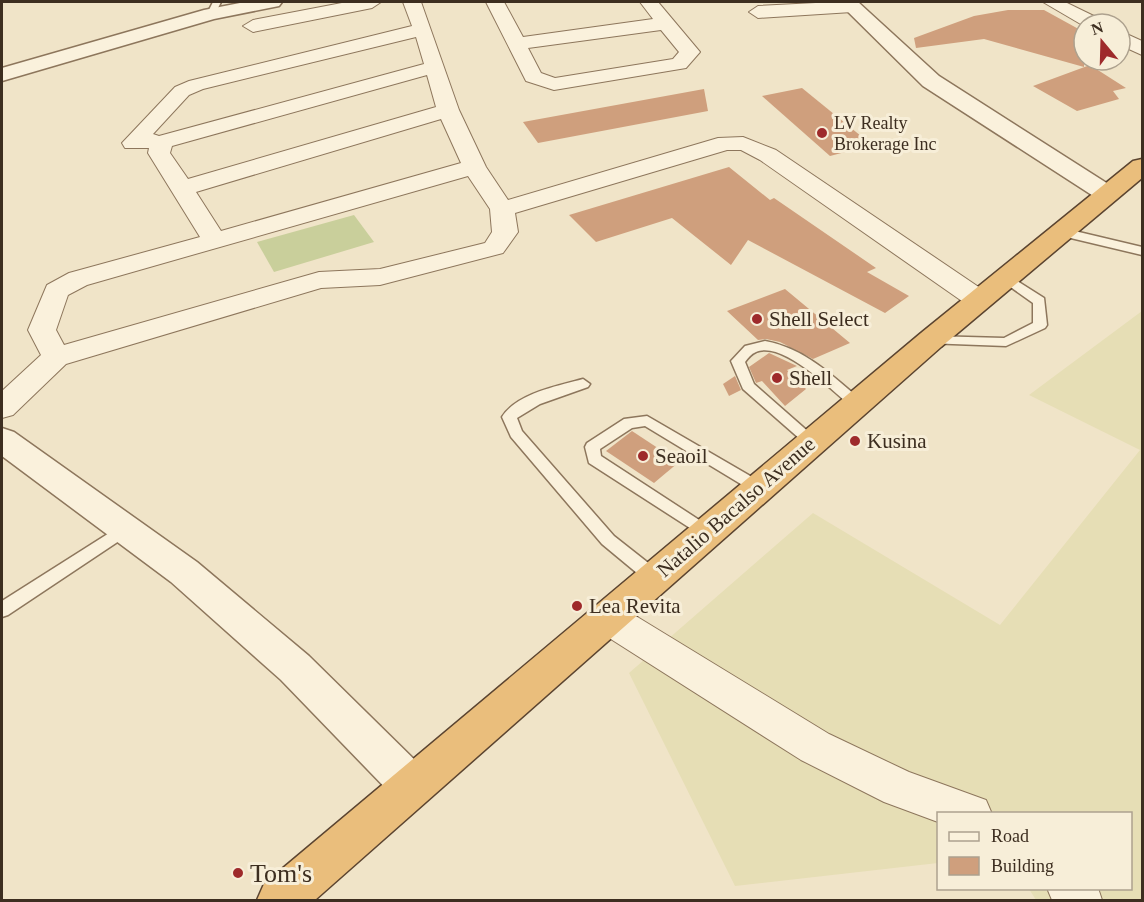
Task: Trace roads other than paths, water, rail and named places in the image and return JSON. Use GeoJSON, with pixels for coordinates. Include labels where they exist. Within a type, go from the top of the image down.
{"type":"FeatureCollection","features":[{"type":"Feature","properties":{"kind":"highway","name":"Natalio Bacalso Avenue"},"geometry":{"type":"LineString","coordinates":[[280,900],[931,340],[1143,166]]}},
{"type":"Feature","properties":{"kind":"street"},"geometry":{"type":"LineString","coordinates":[[2,75],[214,8],[272,2]]}},
{"type":"Feature","properties":{"kind":"street"},"geometry":{"type":"LineString","coordinates":[[253,26],[372,2]]}},
{"type":"Feature","properties":{"kind":"street"},"geometry":{"type":"LineString","coordinates":[[2,408],[56,357],[319,279],[380,277],[494,248],[505,232],[502,209],[474,167],[448,110],[423,29],[412,2]]}},
{"type":"Feature","properties":{"kind":"street"},"geometry":{"type":"LineString","coordinates":[[500,2],[533,77],[554,84],[679,64],[690,52],[649,2]]}},
{"type":"Feature","properties":{"kind":"street"},"geometry":{"type":"LineString","coordinates":[[1052,2],[1072,12]]}},
{"type":"Feature","properties":{"kind":"street"},"geometry":{"type":"LineString","coordinates":[[758,12],[850,4],[931,81],[1107,194]]}},
{"type":"Feature","properties":{"kind":"street"},"geometry":{"type":"LineString","coordinates":[[517,44],[668,23]]}},
{"type":"Feature","properties":{"kind":"street"},"geometry":{"type":"LineString","coordinates":[[423,29],[196,85],[182,91],[133,143],[159,148],[434,67]]}},
{"type":"Feature","properties":{"kind":"street"},"geometry":{"type":"LineString","coordinates":[[181,189],[448,110]]}},
{"type":"Feature","properties":{"kind":"street"},"geometry":{"type":"LineString","coordinates":[[502,209],[726,142],[740,142],[753,146],[768,155],[979,300]]}},
{"type":"Feature","properties":{"kind":"street"},"geometry":{"type":"LineString","coordinates":[[159,148],[181,189],[215,241]]}},
{"type":"Feature","properties":{"kind":"street"},"geometry":{"type":"LineString","coordinates":[[56,357],[42,330],[56,291],[78,279],[474,167]]}},
{"type":"Feature","properties":{"kind":"street"},"geometry":{"type":"LineString","coordinates":[[2,440],[184,572],[295,668],[412,786]]}},
{"type":"Feature","properties":{"kind":"street"},"geometry":{"type":"LineString","coordinates":[[608,618],[815,747],[899,788],[968,812]]}},
{"type":"Feature","properties":{"kind":"lane"},"geometry":{"type":"LineString","coordinates":[[1062,232],[1143,251]]}},
{"type":"Feature","properties":{"kind":"lane"},"geometry":{"type":"LineString","coordinates":[[931,340],[1006,342],[1040,325],[1039,301],[1006,278]]}},
{"type":"Feature","properties":{"kind":"lane"},"geometry":{"type":"LineString","coordinates":[[813,442],[748,386],[738,361],[752,348],[770,345],[796,356],[857,404]]}},
{"type":"Feature","properties":{"kind":"lane"},"geometry":{"type":"LineString","coordinates":[[583,384],[537,399],[517,409],[509,417],[516,433],[608,540],[655,578]]}},
{"type":"Feature","properties":{"kind":"lane"},"geometry":{"type":"LineString","coordinates":[[707,533],[594,459],[592,447],[629,423],[647,421],[759,488]]}},
{"type":"Feature","properties":{"kind":"lane"},"geometry":{"type":"LineString","coordinates":[[2,610],[125,529]]}},
{"type":"Feature","properties":{"kind":"place","name":"LV Realty Brokerage Inc"},"geometry":{"type":"Point","coordinates":[822,133]}},
{"type":"Feature","properties":{"kind":"place","name":"Shell Select"},"geometry":{"type":"Point","coordinates":[757,319]}},
{"type":"Feature","properties":{"kind":"place","name":"Shell"},"geometry":{"type":"Point","coordinates":[777,378]}},
{"type":"Feature","properties":{"kind":"place","name":"Kusina"},"geometry":{"type":"Point","coordinates":[855,441]}},
{"type":"Feature","properties":{"kind":"place","name":"Seaoil"},"geometry":{"type":"Point","coordinates":[643,456]}},
{"type":"Feature","properties":{"kind":"place","name":"Lea Revita"},"geometry":{"type":"Point","coordinates":[577,606]}},
{"type":"Feature","properties":{"kind":"place","name":"Tom's"},"geometry":{"type":"Point","coordinates":[238,873]}}]}
